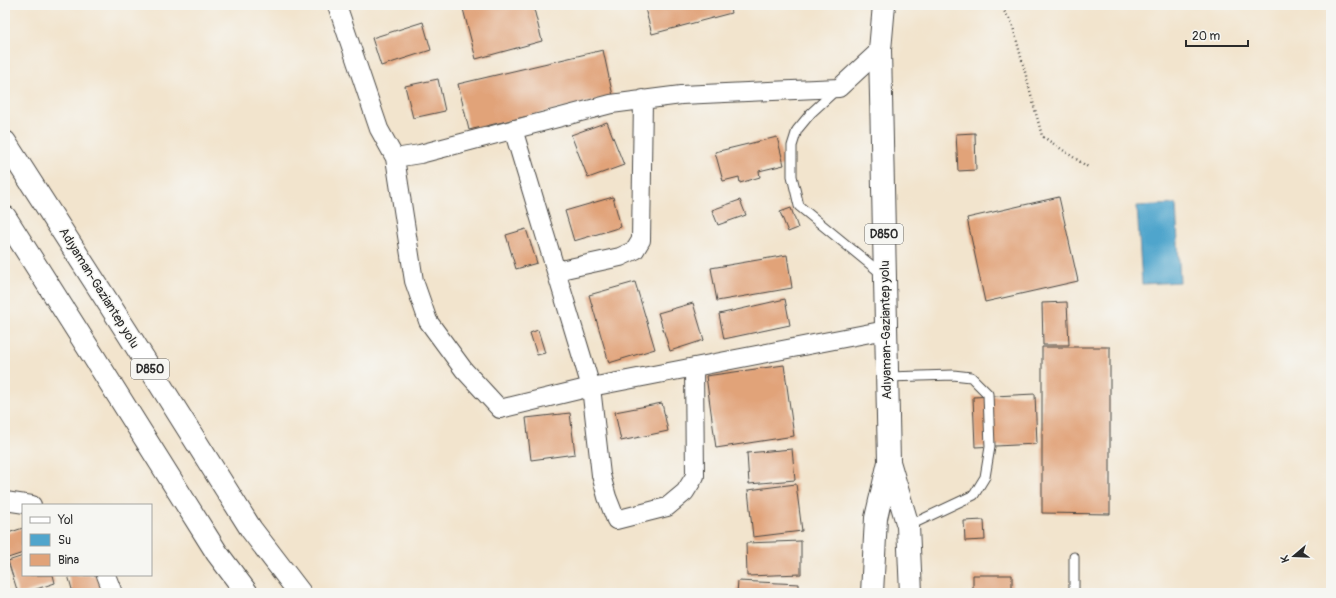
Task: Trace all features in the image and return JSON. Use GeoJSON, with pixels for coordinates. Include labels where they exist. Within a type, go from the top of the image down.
{"type":"FeatureCollection","features":[{"type":"Feature","properties":{"kind":"main road","name":"Adıyaman-Gaziantep yolu"},"geometry":{"type":"LineString","coordinates":[[884,5],[880,50],[890,462]]}},
{"type":"Feature","properties":{"kind":"main road","name":"Adıyaman-Gaziantep yolu"},"geometry":{"type":"LineString","coordinates":[[5,142],[251,529],[300,593]]}},
{"type":"Feature","properties":{"kind":"main road"},"geometry":{"type":"LineString","coordinates":[[5,218],[217,553],[247,593]]}},
{"type":"Feature","properties":{"kind":"main road"},"geometry":{"type":"LineString","coordinates":[[890,462],[908,526],[911,593]]}},
{"type":"Feature","properties":{"kind":"main road"},"geometry":{"type":"LineString","coordinates":[[872,593],[876,518],[890,462]]}},
{"type":"Feature","properties":{"kind":"street"},"geometry":{"type":"LineString","coordinates":[[337,5],[379,129],[395,158],[414,281],[428,321],[464,370],[500,409],[591,387],[886,330]]}},
{"type":"Feature","properties":{"kind":"street"},"geometry":{"type":"LineString","coordinates":[[395,158],[420,154],[611,104],[681,95],[839,88],[880,50]]}},
{"type":"Feature","properties":{"kind":"street"},"geometry":{"type":"LineString","coordinates":[[556,271],[620,257],[635,250],[641,240],[643,100]]}},
{"type":"Feature","properties":{"kind":"street"},"geometry":{"type":"LineString","coordinates":[[513,129],[591,387],[601,476],[616,520],[667,507],[685,492],[695,476],[694,367]]}},
{"type":"Feature","properties":{"kind":"street"},"geometry":{"type":"LineString","coordinates":[[5,501],[25,504]]}},
{"type":"Feature","properties":{"kind":"street"},"geometry":{"type":"LineString","coordinates":[[106,576],[113,593]]}},
{"type":"Feature","properties":{"kind":"lane"},"geometry":{"type":"LineString","coordinates":[[839,88],[811,113],[797,130],[792,146],[792,176],[799,206],[885,276]]}},
{"type":"Feature","properties":{"kind":"lane"},"geometry":{"type":"LineString","coordinates":[[888,377],[953,375],[971,377],[988,394],[990,447],[985,477],[974,495],[908,526]]}},
{"type":"Feature","properties":{"kind":"lane"},"geometry":{"type":"LineString","coordinates":[[1074,557],[1074,593]]}},
{"type":"Feature","properties":{"kind":"path"},"geometry":{"type":"LineString","coordinates":[[1000,5],[1012,23],[1042,136],[1088,167]]}},
{"type":"Feature","properties":{"kind":"water"},"geometry":{"type":"Polygon","coordinates":[[[1176,204],[1180,282],[1142,284],[1137,206],[1176,204]]]}},
{"type":"Feature","properties":{"kind":"building"},"geometry":{"type":"Polygon","coordinates":[[[462,5],[533,5],[542,41],[476,59],[462,5]]]}},
{"type":"Feature","properties":{"kind":"building"},"geometry":{"type":"Polygon","coordinates":[[[644,5],[729,5],[731,13],[652,34],[644,5]]]}},
{"type":"Feature","properties":{"kind":"building"},"geometry":{"type":"Polygon","coordinates":[[[423,22],[431,50],[381,66],[372,38],[423,22]]]}},
{"type":"Feature","properties":{"kind":"building"},"geometry":{"type":"Polygon","coordinates":[[[603,50],[613,96],[469,130],[458,84],[603,50]]]}},
{"type":"Feature","properties":{"kind":"building"},"geometry":{"type":"Polygon","coordinates":[[[438,79],[445,111],[413,118],[405,86],[438,79]]]}},
{"type":"Feature","properties":{"kind":"building"},"geometry":{"type":"Polygon","coordinates":[[[607,122],[624,165],[588,178],[571,135],[607,122]]]}},
{"type":"Feature","properties":{"kind":"building"},"geometry":{"type":"Polygon","coordinates":[[[975,133],[976,170],[958,171],[956,134],[975,133]]]}},
{"type":"Feature","properties":{"kind":"building"},"geometry":{"type":"Polygon","coordinates":[[[777,137],[784,165],[759,171],[760,177],[740,183],[739,177],[723,181],[715,152],[777,137]]]}},
{"type":"Feature","properties":{"kind":"building"},"geometry":{"type":"Polygon","coordinates":[[[613,197],[621,227],[574,241],[565,211],[613,197]]]}},
{"type":"Feature","properties":{"kind":"building"},"geometry":{"type":"Polygon","coordinates":[[[1059,197],[1078,281],[985,302],[967,218],[1059,197]]]}},
{"type":"Feature","properties":{"kind":"building"},"geometry":{"type":"Polygon","coordinates":[[[740,200],[746,215],[718,225],[712,210],[740,200]]]}},
{"type":"Feature","properties":{"kind":"building"},"geometry":{"type":"Polygon","coordinates":[[[791,208],[798,228],[788,232],[780,212],[791,208]]]}},
{"type":"Feature","properties":{"kind":"building"},"geometry":{"type":"Polygon","coordinates":[[[526,229],[537,263],[516,269],[506,235],[526,229]]]}},
{"type":"Feature","properties":{"kind":"building"},"geometry":{"type":"Polygon","coordinates":[[[787,255],[792,288],[717,301],[711,268],[787,255]]]}},
{"type":"Feature","properties":{"kind":"building"},"geometry":{"type":"Polygon","coordinates":[[[635,282],[655,349],[609,363],[589,295],[635,282]]]}},
{"type":"Feature","properties":{"kind":"building"},"geometry":{"type":"Polygon","coordinates":[[[785,299],[790,325],[724,339],[719,314],[785,299]]]}},
{"type":"Feature","properties":{"kind":"building"},"geometry":{"type":"Polygon","coordinates":[[[1067,302],[1069,345],[1043,345],[1042,303],[1067,302]]]}},
{"type":"Feature","properties":{"kind":"building"},"geometry":{"type":"Polygon","coordinates":[[[693,303],[704,340],[670,351],[658,313],[693,303]]]}},
{"type":"Feature","properties":{"kind":"building"},"geometry":{"type":"Polygon","coordinates":[[[538,330],[545,353],[537,355],[530,333],[538,330]]]}},
{"type":"Feature","properties":{"kind":"building"},"geometry":{"type":"Polygon","coordinates":[[[1042,347],[1110,347],[1110,514],[1042,513],[1042,347]]]}},
{"type":"Feature","properties":{"kind":"building"},"geometry":{"type":"Polygon","coordinates":[[[784,365],[794,436],[716,448],[706,376],[784,365]]]}},
{"type":"Feature","properties":{"kind":"building"},"geometry":{"type":"Polygon","coordinates":[[[1035,394],[1037,444],[975,447],[973,397],[1035,394]]]}},
{"type":"Feature","properties":{"kind":"building"},"geometry":{"type":"Polygon","coordinates":[[[662,403],[668,431],[621,441],[615,412],[662,403]]]}},
{"type":"Feature","properties":{"kind":"building"},"geometry":{"type":"Polygon","coordinates":[[[570,413],[575,454],[531,460],[526,418],[570,413]]]}},
{"type":"Feature","properties":{"kind":"building"},"geometry":{"type":"Polygon","coordinates":[[[792,449],[795,480],[749,484],[747,453],[792,449]]]}},
{"type":"Feature","properties":{"kind":"building"},"geometry":{"type":"Polygon","coordinates":[[[796,484],[802,531],[753,537],[748,490],[796,484]]]}},
{"type":"Feature","properties":{"kind":"building"},"geometry":{"type":"Polygon","coordinates":[[[984,520],[985,540],[965,541],[964,521],[984,520]]]}},
{"type":"Feature","properties":{"kind":"building"},"geometry":{"type":"Polygon","coordinates":[[[22,528],[22,553],[5,559],[5,534],[22,528]]]}},
{"type":"Feature","properties":{"kind":"building"},"geometry":{"type":"Polygon","coordinates":[[[801,541],[801,574],[747,576],[746,543],[801,541]]]}},
{"type":"Feature","properties":{"kind":"building"},"geometry":{"type":"Polygon","coordinates":[[[22,556],[22,576],[53,576],[55,583],[24,593],[18,593],[8,561],[22,556]]]}},
{"type":"Feature","properties":{"kind":"building"},"geometry":{"type":"Polygon","coordinates":[[[973,575],[1012,575],[1012,593],[973,593],[973,575]]]}},
{"type":"Feature","properties":{"kind":"building"},"geometry":{"type":"Polygon","coordinates":[[[68,576],[99,576],[103,592],[73,593],[68,576]]]}},
{"type":"Feature","properties":{"kind":"building"},"geometry":{"type":"Polygon","coordinates":[[[738,581],[799,584],[799,593],[737,593],[738,581]]]}}]}
